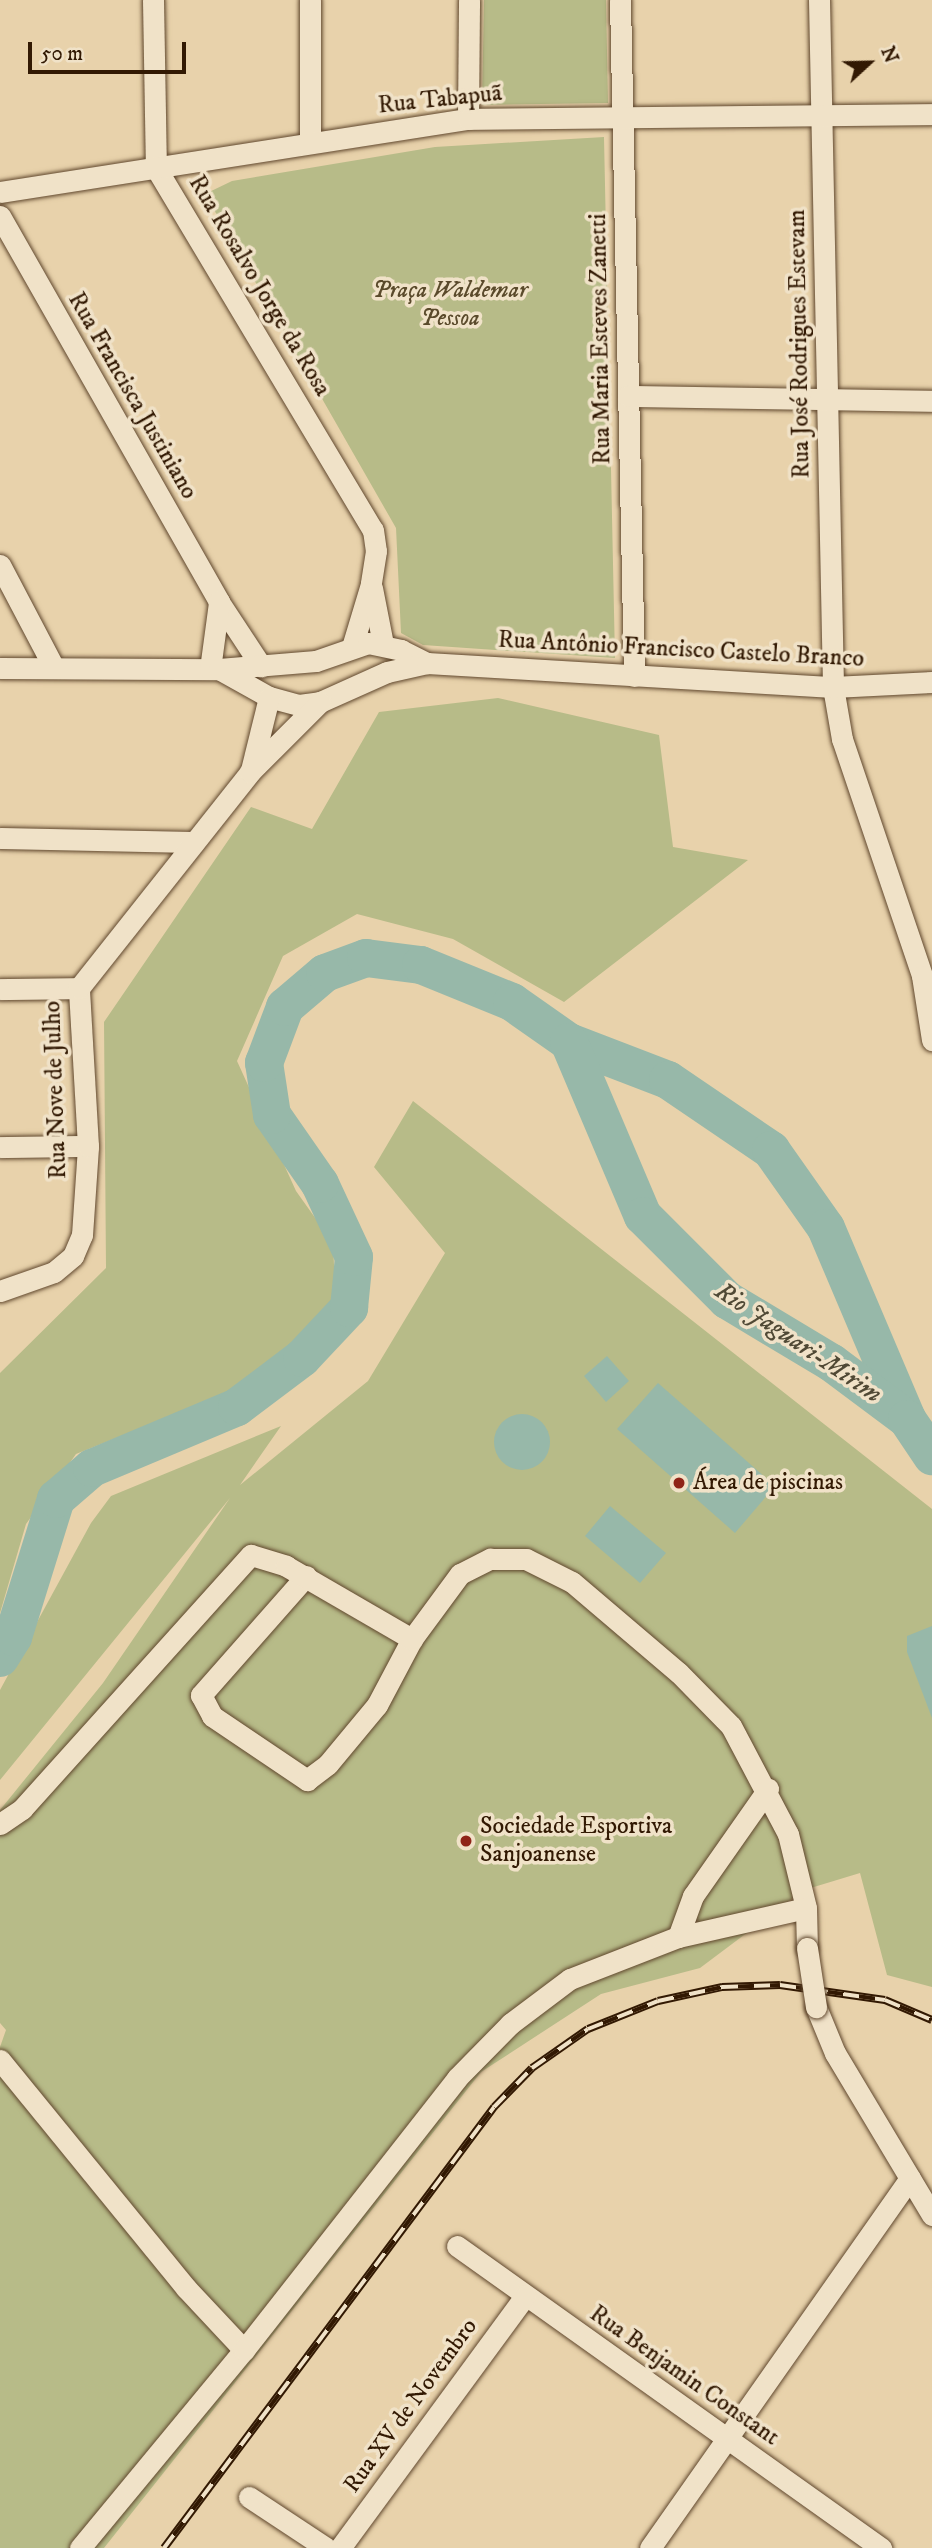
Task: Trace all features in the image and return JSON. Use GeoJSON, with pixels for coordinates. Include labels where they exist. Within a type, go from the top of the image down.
{"type":"FeatureCollection","features":[{"type":"Feature","properties":{"kind":"street","name":"Rua Rosalvo Jorge da Rosa"},"geometry":{"type":"LineString","coordinates":[[153,0],[156,168],[365,512],[376,551],[371,584],[352,647]]}},
{"type":"Feature","properties":{"kind":"street"},"geometry":{"type":"LineString","coordinates":[[310,0],[310,142]]}},
{"type":"Feature","properties":{"kind":"street"},"geometry":{"type":"LineString","coordinates":[[468,119],[469,0]]}},
{"type":"Feature","properties":{"kind":"street","name":"Rua Maria Esteves Zanetti"},"geometry":{"type":"LineString","coordinates":[[620,0],[634,676]]}},
{"type":"Feature","properties":{"kind":"street","name":"Rua José Rodrigues Estevam"},"geometry":{"type":"LineString","coordinates":[[819,0],[833,687],[842,738],[922,976],[932,1040]]}},
{"type":"Feature","properties":{"kind":"street","name":"Rua Tabapuã"},"geometry":{"type":"LineString","coordinates":[[0,192],[468,119],[932,114]]}},
{"type":"Feature","properties":{"kind":"street","name":"Rua Francisca Justiniano"},"geometry":{"type":"LineString","coordinates":[[0,216],[219,602],[261,666]]}},
{"type":"Feature","properties":{"kind":"street"},"geometry":{"type":"LineString","coordinates":[[628,396],[932,401]]}},
{"type":"Feature","properties":{"kind":"street"},"geometry":{"type":"LineString","coordinates":[[0,565],[54,668]]}},
{"type":"Feature","properties":{"kind":"street","name":"Rua Rosalvo Jorge da Rosa"},"geometry":{"type":"LineString","coordinates":[[371,584],[383,644]]}},
{"type":"Feature","properties":{"kind":"street"},"geometry":{"type":"LineString","coordinates":[[215,669],[219,602]]}},
{"type":"Feature","properties":{"kind":"street","name":"Rua Antônio Francisco Castelo Branco"},"geometry":{"type":"LineString","coordinates":[[0,668],[215,669],[316,661],[352,647],[383,644],[427,663]]}},
{"type":"Feature","properties":{"kind":"street","name":"Rua Antônio Francisco Castelo Branco"},"geometry":{"type":"LineString","coordinates":[[215,669],[285,703],[320,702],[387,672],[427,663],[833,687],[932,682]]}},
{"type":"Feature","properties":{"kind":"street"},"geometry":{"type":"LineString","coordinates":[[250,772],[269,697]]}},
{"type":"Feature","properties":{"kind":"street","name":"Rua Nove de Julho"},"geometry":{"type":"LineString","coordinates":[[0,1291],[54,1272],[73,1256],[82,1235],[88,1146],[79,988],[250,772],[320,702]]}},
{"type":"Feature","properties":{"kind":"street"},"geometry":{"type":"LineString","coordinates":[[0,838],[194,842]]}},
{"type":"Feature","properties":{"kind":"street"},"geometry":{"type":"LineString","coordinates":[[0,989],[79,988]]}},
{"type":"Feature","properties":{"kind":"street"},"geometry":{"type":"LineString","coordinates":[[0,1147],[88,1146]]}},
{"type":"Feature","properties":{"kind":"street"},"geometry":{"type":"LineString","coordinates":[[0,1836],[251,1555],[269,1557],[306,1576],[412,1639]]}},
{"type":"Feature","properties":{"kind":"street"},"geometry":{"type":"LineString","coordinates":[[306,1576],[201,1695],[212,1716],[307,1780],[328,1764],[377,1705],[412,1639],[460,1574],[490,1559],[526,1559],[572,1581],[679,1673],[731,1726],[768,1789],[788,1834],[806,1908],[807,1948],[816,2007],[835,2053],[932,2215]]}},
{"type":"Feature","properties":{"kind":"street"},"geometry":{"type":"LineString","coordinates":[[678,1937],[693,1896],[768,1789]]}},
{"type":"Feature","properties":{"kind":"street"},"geometry":{"type":"LineString","coordinates":[[0,1824],[22,1809]]}},
{"type":"Feature","properties":{"kind":"street"},"geometry":{"type":"LineString","coordinates":[[80,2548],[244,2350],[457,2078],[510,2024],[570,1979],[678,1937],[806,1908]]}},
{"type":"Feature","properties":{"kind":"street"},"geometry":{"type":"LineString","coordinates":[[0,2060],[186,2288],[244,2350]]}},
{"type":"Feature","properties":{"kind":"street"},"geometry":{"type":"LineString","coordinates":[[650,2548],[729,2440],[910,2178]]}},
{"type":"Feature","properties":{"kind":"street","name":"Rua Benjamin Constant"},"geometry":{"type":"LineString","coordinates":[[457,2246],[881,2548]]}},
{"type":"Feature","properties":{"kind":"street","name":"Rua XV de Novembro"},"geometry":{"type":"LineString","coordinates":[[340,2548],[525,2295]]}},
{"type":"Feature","properties":{"kind":"street"},"geometry":{"type":"LineString","coordinates":[[249,2497],[326,2548]]}},
{"type":"Feature","properties":{"kind":"green space"},"geometry":{"type":"Polygon","coordinates":[[[484,0],[606,0],[608,103],[482,105],[484,0]]]}},
{"type":"Feature","properties":{"kind":"green space","name":"Praça Waldemar Pessoa"},"geometry":{"type":"Polygon","coordinates":[[[604,137],[615,658],[423,645],[401,633],[396,528],[205,194],[232,181],[435,147],[604,137]]]}},
{"type":"Feature","properties":{"kind":"green space"},"geometry":{"type":"Polygon","coordinates":[[[498,698],[659,735],[673,847],[748,860],[564,1002],[453,939],[357,914],[283,956],[237,1061],[296,1191],[333,1243],[336,1309],[244,1387],[76,1454],[26,1524],[0,1613],[0,1373],[106,1268],[104,1022],[251,807],[312,829],[379,712],[498,698]]]}},
{"type":"Feature","properties":{"kind":"green space","name":"Sociedade Esportiva Sanjoanense"},"geometry":{"type":"Polygon","coordinates":[[[413,1101],[932,1509],[932,1987],[887,1975],[860,1873],[804,1890],[700,1968],[601,1994],[481,2072],[104,2548],[0,2548],[0,2047],[6,2030],[0,2023],[0,1810],[103,1683],[230,1498],[0,1780],[0,1690],[91,1523],[111,1496],[281,1426],[240,1485],[368,1381],[445,1253],[374,1167],[413,1101]]]}},
{"type":"Feature","properties":{"kind":"shaded area"},"geometry":{"type":"Polygon","coordinates":[[[607,1356],[629,1381],[606,1402],[584,1376],[607,1356]]]}},
{"type":"Feature","properties":{"kind":"shaded area"},"geometry":{"type":"Polygon","coordinates":[[[658,1383],[775,1486],[735,1533],[617,1429],[658,1383]]]}},
{"type":"Feature","properties":{"kind":"shaded area"},"geometry":{"type":"Polygon","coordinates":[[[516,1414],[528,1414],[538,1418],[546,1426],[550,1442],[546,1458],[538,1466],[528,1470],[516,1470],[506,1466],[498,1458],[494,1448],[494,1436],[498,1426],[506,1418],[516,1414]]]}},
{"type":"Feature","properties":{"kind":"shaded area"},"geometry":{"type":"Polygon","coordinates":[[[610,1506],[666,1553],[640,1583],[585,1536],[610,1506]]]}},
{"type":"Feature","properties":{"kind":"shaded area"},"geometry":{"type":"Polygon","coordinates":[[[932,1626],[932,1718],[907,1652],[907,1636],[932,1626]]]}},
{"type":"Feature","properties":{"kind":"waterway","name":"Rio Jaguari-Mirim"},"geometry":{"type":"LineString","coordinates":[[0,1658],[13,1637],[56,1499],[92,1468],[237,1407],[302,1358],[349,1308],[354,1257],[320,1184],[272,1115],[264,1063],[285,1007],[325,973],[366,958],[421,965],[512,1002],[569,1042],[643,1216],[727,1300],[832,1363],[907,1419],[932,1456]]}},
{"type":"Feature","properties":{"kind":"waterway"},"geometry":{"type":"LineString","coordinates":[[569,1042],[668,1080],[771,1150],[826,1228],[907,1419]]}},
{"type":"Feature","properties":{"kind":"railway"},"geometry":{"type":"LineString","coordinates":[[164,2548],[494,2107],[532,2068],[588,2029],[658,2001],[722,1987],[780,1985],[885,2000],[932,2020]]}},
{"type":"Feature","properties":{"kind":"place","name":"Área de piscinas"},"geometry":{"type":"Point","coordinates":[679,1483]}},
{"type":"Feature","properties":{"kind":"place","name":"Sociedade Esportiva Sanjoanense"},"geometry":{"type":"Point","coordinates":[466,1841]}}]}
